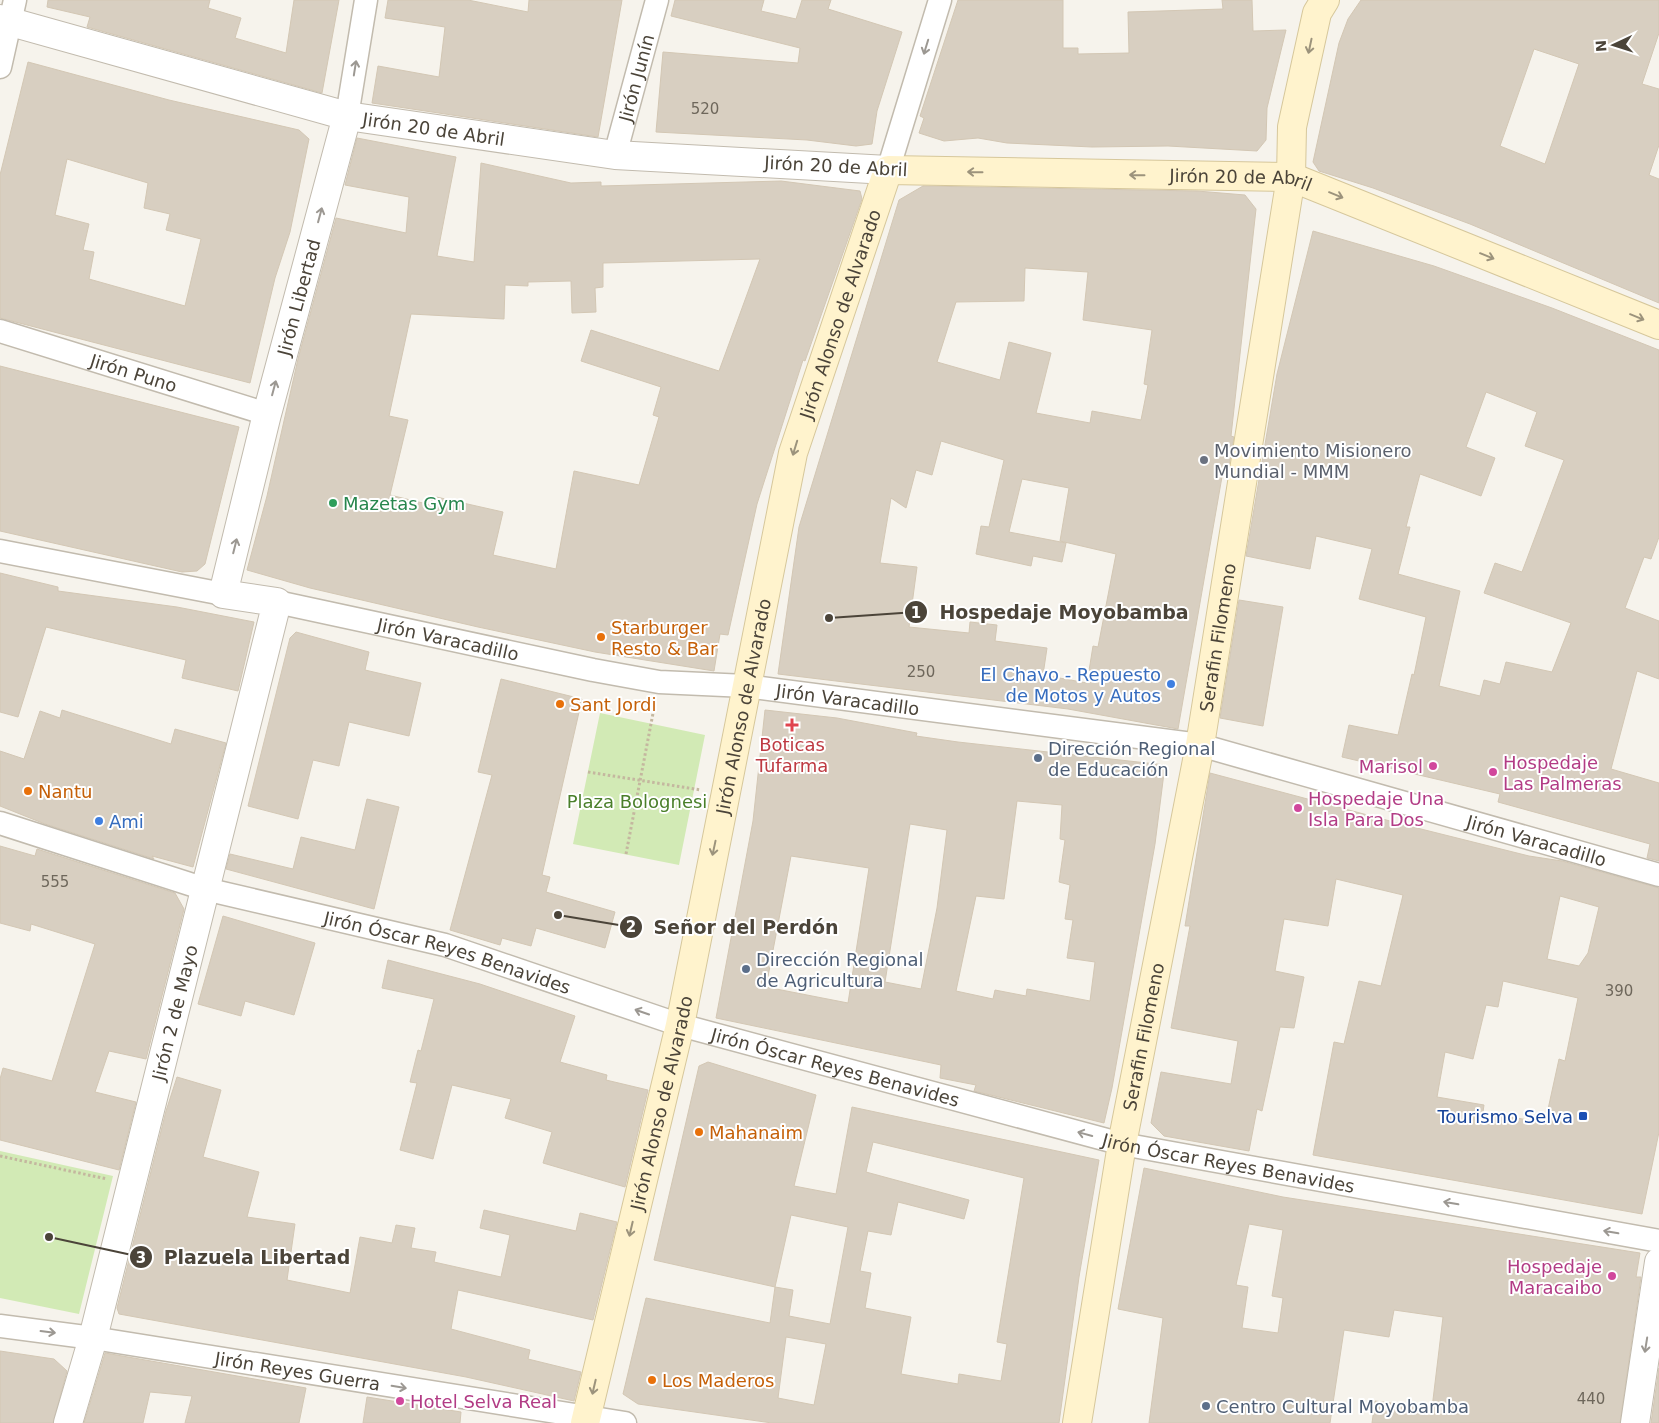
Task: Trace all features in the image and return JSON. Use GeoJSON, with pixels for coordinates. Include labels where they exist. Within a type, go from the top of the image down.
{"type":"FeatureCollection","features":[{"type":"Feature","properties":{"kind":"main road","name":"Serafin Filomeno"},"geometry":{"type":"LineString","coordinates":[[1077,1423],[1122,1144],[1200,745],[1291,177],[1292,127],[1317,13],[1325,0]]}},
{"type":"Feature","properties":{"kind":"main road","name":"Jirón 20 de Abril"},"geometry":{"type":"LineString","coordinates":[[888,170],[1291,177],[1659,325]]}},
{"type":"Feature","properties":{"kind":"main road","name":"Jirón Alonso de Alvarado"},"geometry":{"type":"LineString","coordinates":[[586,1420],[680,1025],[793,453],[888,170]]}},
{"type":"Feature","properties":{"kind":"street","name":"Jirón Libertad"},"geometry":{"type":"LineString","coordinates":[[223,594],[267,414],[347,116],[366,0]]}},
{"type":"Feature","properties":{"kind":"street","name":"Jirón Junín"},"geometry":{"type":"LineString","coordinates":[[615,155],[657,0]]}},
{"type":"Feature","properties":{"kind":"street","name":"Jirón Alonso de Alvarado"},"geometry":{"type":"LineString","coordinates":[[888,170],[940,0]]}},
{"type":"Feature","properties":{"kind":"street","name":"Jirón 20 de Abril"},"geometry":{"type":"LineString","coordinates":[[9,14],[347,116],[615,155],[888,170]]}},
{"type":"Feature","properties":{"kind":"street"},"geometry":{"type":"LineString","coordinates":[[0,67],[9,14]]}},
{"type":"Feature","properties":{"kind":"street","name":"Jirón Puno"},"geometry":{"type":"LineString","coordinates":[[0,331],[267,414]]}},
{"type":"Feature","properties":{"kind":"street","name":"Jirón Varacadillo"},"geometry":{"type":"LineString","coordinates":[[0,551],[223,594],[277,602],[659,682],[746,686],[1200,745],[1659,875]]}},
{"type":"Feature","properties":{"kind":"street","name":"Jirón 2 de Mayo"},"geometry":{"type":"LineString","coordinates":[[68,1423],[93,1338],[277,602]]}},
{"type":"Feature","properties":{"kind":"street","name":"Jirón Óscar Reyes Benavides"},"geometry":{"type":"LineString","coordinates":[[0,823],[205,889],[445,945],[680,1025],[1122,1144],[1659,1241]]}},
{"type":"Feature","properties":{"kind":"street"},"geometry":{"type":"LineString","coordinates":[[1634,1423],[1659,1262]]}},
{"type":"Feature","properties":{"kind":"street","name":"Jirón Reyes Guerra"},"geometry":{"type":"LineString","coordinates":[[0,1326],[93,1338],[586,1420],[624,1423]]}},
{"type":"Feature","properties":{"kind":"path"},"geometry":{"type":"LineString","coordinates":[[626,854],[659,682]]}},
{"type":"Feature","properties":{"kind":"path"},"geometry":{"type":"LineString","coordinates":[[588,772],[726,794]]}},
{"type":"Feature","properties":{"kind":"path"},"geometry":{"type":"LineString","coordinates":[[0,1156],[132,1184]]}},
{"type":"Feature","properties":{"kind":"green space","name":"Plaza Bolognesi"},"geometry":{"type":"Polygon","coordinates":[[[600,713],[705,735],[679,865],[573,844],[600,713]]]}},
{"type":"Feature","properties":{"kind":"green space"},"geometry":{"type":"Polygon","coordinates":[[[0,1151],[113,1176],[79,1314],[0,1298],[0,1151]]]}},
{"type":"Feature","properties":{"kind":"building"},"geometry":{"type":"Polygon","coordinates":[[[48,0],[210,0],[208,8],[241,18],[235,38],[286,53],[294,0],[339,0],[322,93],[87,27],[90,17],[47,7],[48,0]]]}},
{"type":"Feature","properties":{"kind":"building"},"geometry":{"type":"Polygon","coordinates":[[[388,0],[468,0],[528,12],[529,0],[622,0],[598,137],[372,103],[378,66],[439,77],[445,27],[385,18],[388,0]]]}},
{"type":"Feature","properties":{"kind":"building"},"geometry":{"type":"Polygon","coordinates":[[[675,0],[764,0],[761,11],[796,19],[802,0],[831,0],[828,9],[902,32],[877,111],[872,144],[856,146],[807,140],[656,132],[663,52],[798,63],[800,48],[671,16],[675,0]]]}},
{"type":"Feature","properties":{"kind":"building"},"geometry":{"type":"Polygon","coordinates":[[[958,0],[1063,0],[1063,48],[1078,48],[1078,54],[1129,53],[1128,12],[1223,9],[1222,0],[1252,0],[1253,31],[1286,30],[1267,108],[1266,140],[1257,151],[1168,146],[1092,147],[1007,143],[978,138],[944,141],[919,133],[924,118],[920,116],[958,0]]]}},
{"type":"Feature","properties":{"kind":"building"},"geometry":{"type":"Polygon","coordinates":[[[1361,0],[1659,0],[1659,33],[1642,84],[1659,89],[1659,145],[1649,175],[1659,179],[1659,303],[1470,224],[1373,188],[1319,171],[1313,162],[1339,43],[1348,19],[1361,0]],[[1534,49],[1500,146],[1545,164],[1579,64],[1534,49]]]}},
{"type":"Feature","properties":{"kind":"building"},"geometry":{"type":"Polygon","coordinates":[[[28,62],[169,100],[299,130],[309,139],[290,232],[275,278],[250,383],[0,318],[0,175],[28,62]],[[67,159],[55,215],[89,224],[83,250],[94,252],[89,279],[185,306],[201,239],[166,230],[170,214],[144,208],[148,183],[67,159]]]}},
{"type":"Feature","properties":{"kind":"building"},"geometry":{"type":"Polygon","coordinates":[[[357,138],[456,157],[437,256],[474,262],[481,163],[571,183],[601,182],[601,186],[781,181],[860,191],[862,199],[805,361],[803,360],[757,504],[728,635],[720,634],[714,671],[595,652],[478,627],[310,588],[247,570],[267,496],[298,359],[336,218],[406,233],[409,197],[345,185],[357,138]],[[760,259],[603,263],[603,287],[595,288],[596,312],[572,313],[571,281],[528,282],[528,286],[505,285],[504,319],[411,314],[389,416],[408,420],[390,495],[431,505],[432,496],[503,512],[493,555],[556,569],[574,471],[639,485],[659,417],[653,415],[661,387],[581,361],[591,330],[719,371],[760,259]]]}},
{"type":"Feature","properties":{"kind":"building"},"geometry":{"type":"Polygon","coordinates":[[[923,186],[1197,191],[1245,195],[1256,209],[1231,436],[1234,437],[1228,472],[1223,471],[1178,729],[1068,709],[778,674],[799,527],[899,200],[923,186]],[[1025,268],[1024,301],[956,302],[937,362],[1000,380],[1009,342],[1051,353],[1036,413],[1090,423],[1092,411],[1141,420],[1148,385],[1144,384],[1152,330],[1083,320],[1088,272],[1025,268]],[[941,441],[932,475],[916,470],[906,508],[891,498],[880,563],[917,567],[909,627],[969,633],[970,622],[997,625],[995,641],[1047,648],[1043,675],[1087,683],[1093,646],[1098,647],[1116,554],[1060,541],[1069,488],[1022,479],[1009,532],[1066,543],[1062,562],[1033,556],[1031,566],[976,554],[981,526],[989,527],[1004,460],[941,441]]]}},
{"type":"Feature","properties":{"kind":"building"},"geometry":{"type":"Polygon","coordinates":[[[1313,231],[1434,266],[1552,308],[1659,350],[1659,537],[1651,559],[1644,557],[1625,608],[1659,621],[1659,679],[1637,671],[1611,769],[1659,783],[1659,861],[1647,858],[1650,844],[1498,802],[1500,794],[1342,757],[1349,725],[1398,735],[1412,674],[1414,675],[1426,617],[1359,599],[1372,549],[1316,536],[1310,569],[1246,556],[1277,374],[1313,231]],[[1486,392],[1466,447],[1495,458],[1481,496],[1420,474],[1406,527],[1410,527],[1398,574],[1460,591],[1439,686],[1480,696],[1484,680],[1500,684],[1506,662],[1552,672],[1571,623],[1484,593],[1495,563],[1522,572],[1564,460],[1525,446],[1537,412],[1486,392]]]}},
{"type":"Feature","properties":{"kind":"building"},"geometry":{"type":"Polygon","coordinates":[[[0,366],[239,427],[205,564],[197,571],[182,572],[0,531],[0,366]]]}},
{"type":"Feature","properties":{"kind":"building"},"geometry":{"type":"Polygon","coordinates":[[[0,573],[58,587],[58,591],[177,607],[254,622],[238,691],[182,678],[186,660],[46,627],[18,717],[0,712],[0,573]]]}},
{"type":"Feature","properties":{"kind":"building"},"geometry":{"type":"Polygon","coordinates":[[[1239,600],[1283,607],[1263,726],[1220,718],[1239,600]]]}},
{"type":"Feature","properties":{"kind":"building"},"geometry":{"type":"Polygon","coordinates":[[[296,632],[369,652],[365,670],[421,683],[409,736],[349,722],[339,766],[313,760],[298,819],[248,806],[290,638],[296,632]]]}},
{"type":"Feature","properties":{"kind":"building"},"geometry":{"type":"Polygon","coordinates":[[[501,679],[582,699],[542,875],[550,877],[546,892],[615,912],[605,948],[536,928],[531,946],[502,938],[500,945],[450,930],[492,775],[478,772],[501,679]]]}},
{"type":"Feature","properties":{"kind":"building"},"geometry":{"type":"Polygon","coordinates":[[[62,710],[171,744],[175,729],[226,743],[193,867],[152,856],[154,859],[45,824],[0,806],[0,751],[24,759],[40,711],[60,718],[62,710]]]}},
{"type":"Feature","properties":{"kind":"building"},"geometry":{"type":"Polygon","coordinates":[[[765,710],[837,718],[917,733],[916,736],[958,742],[1165,765],[1155,844],[1112,1088],[1104,1123],[974,1091],[976,1085],[940,1078],[941,1065],[716,1018],[753,821],[765,710]],[[1017,801],[1004,899],[976,896],[956,991],[993,999],[995,990],[1026,996],[1027,989],[1090,1001],[1095,962],[1067,958],[1073,920],[1065,919],[1070,885],[1059,882],[1065,840],[1060,839],[1062,805],[1017,801]],[[910,824],[885,982],[921,989],[937,908],[947,830],[910,824]],[[791,856],[766,987],[848,1003],[869,868],[791,856]]]}},
{"type":"Feature","properties":{"kind":"building"},"geometry":{"type":"Polygon","coordinates":[[[1210,773],[1529,856],[1562,861],[1659,888],[1659,1132],[1642,1214],[1313,1155],[1334,1042],[1344,1044],[1359,981],[1381,986],[1403,895],[1336,879],[1328,926],[1284,919],[1275,971],[1304,977],[1294,1028],[1280,1027],[1262,1111],[1257,1109],[1249,1151],[1164,1136],[1151,1123],[1161,1072],[1231,1084],[1238,1041],[1171,1028],[1190,926],[1185,926],[1210,773]],[[1560,896],[1547,959],[1579,966],[1588,953],[1599,907],[1560,896]],[[1503,981],[1498,1007],[1486,1005],[1473,1059],[1445,1052],[1437,1097],[1484,1105],[1483,1112],[1545,1123],[1559,1059],[1565,1061],[1578,998],[1503,981]]]}},
{"type":"Feature","properties":{"kind":"building"},"geometry":{"type":"Polygon","coordinates":[[[367,799],[399,807],[374,909],[226,869],[230,854],[293,869],[301,837],[355,850],[367,799]]]}},
{"type":"Feature","properties":{"kind":"building"},"geometry":{"type":"Polygon","coordinates":[[[0,846],[35,856],[37,849],[175,893],[184,909],[146,1059],[109,1051],[95,1092],[136,1102],[119,1170],[0,1140],[0,1079],[3,1068],[52,1081],[95,944],[31,924],[30,931],[0,923],[0,846]]]}},
{"type":"Feature","properties":{"kind":"building"},"geometry":{"type":"Polygon","coordinates":[[[223,916],[315,943],[294,1015],[245,1001],[241,1016],[198,1004],[223,916]]]}},
{"type":"Feature","properties":{"kind":"building"},"geometry":{"type":"Polygon","coordinates":[[[388,960],[480,984],[575,1016],[560,1062],[607,1075],[606,1080],[648,1090],[625,1187],[543,1163],[552,1132],[505,1118],[511,1099],[452,1085],[433,1159],[400,1150],[417,1083],[410,1082],[418,1050],[421,1051],[434,999],[382,988],[388,960]]]}},
{"type":"Feature","properties":{"kind":"building"},"geometry":{"type":"Polygon","coordinates":[[[708,1062],[816,1095],[794,1186],[836,1194],[852,1107],[1099,1160],[1079,1277],[1059,1423],[772,1423],[638,1404],[623,1394],[646,1298],[770,1323],[775,1287],[654,1260],[699,1066],[708,1062]],[[873,1142],[866,1172],[969,1200],[964,1219],[898,1202],[891,1235],[868,1231],[860,1271],[871,1273],[865,1308],[911,1317],[901,1374],[958,1384],[959,1374],[1001,1381],[1007,1344],[997,1342],[1024,1178],[873,1142]],[[791,1215],[775,1287],[793,1290],[789,1316],[830,1324],[848,1227],[791,1215]],[[786,1337],[778,1398],[814,1405],[826,1344],[786,1337]]]}},
{"type":"Feature","properties":{"kind":"building"},"geometry":{"type":"Polygon","coordinates":[[[177,1077],[221,1090],[203,1157],[259,1172],[247,1217],[295,1224],[287,1280],[350,1293],[360,1237],[392,1243],[396,1225],[415,1228],[411,1248],[436,1252],[434,1262],[501,1277],[510,1235],[480,1228],[484,1210],[576,1231],[580,1213],[617,1222],[593,1320],[458,1290],[451,1329],[530,1350],[528,1359],[581,1372],[574,1401],[466,1377],[119,1314],[117,1308],[166,1111],[177,1077]]]}},
{"type":"Feature","properties":{"kind":"building"},"geometry":{"type":"Polygon","coordinates":[[[1144,1168],[1283,1197],[1640,1253],[1636,1277],[1641,1277],[1620,1423],[1372,1423],[1375,1401],[1432,1408],[1443,1317],[1394,1310],[1389,1337],[1344,1330],[1330,1423],[1149,1423],[1163,1318],[1118,1309],[1144,1168]],[[1249,1224],[1236,1285],[1248,1287],[1242,1328],[1278,1333],[1283,1298],[1272,1296],[1283,1230],[1249,1224]]]}},
{"type":"Feature","properties":{"kind":"building"},"geometry":{"type":"Polygon","coordinates":[[[0,1351],[54,1359],[67,1371],[53,1423],[0,1423],[0,1351]]]}},
{"type":"Feature","properties":{"kind":"building"},"geometry":{"type":"Polygon","coordinates":[[[105,1353],[306,1388],[299,1423],[185,1423],[192,1396],[150,1392],[143,1423],[84,1423],[105,1353]]]}},
{"type":"Feature","properties":{"kind":"building"},"geometry":{"type":"Polygon","coordinates":[[[1659,1368],[1659,1423],[1651,1423],[1659,1368]]]}},
{"type":"Feature","properties":{"kind":"building"},"geometry":{"type":"Polygon","coordinates":[[[367,1397],[461,1412],[460,1423],[363,1423],[367,1397]]]}},
{"type":"Feature","properties":{"kind":"place","name":"Movimiento Misionero Mundial - MMM"},"geometry":{"type":"Point","coordinates":[1204,460]}},
{"type":"Feature","properties":{"kind":"place","name":"Mazetas Gym"},"geometry":{"type":"Point","coordinates":[333,503]}},
{"type":"Feature","properties":{"kind":"place","name":"Hospedaje Moyobamba"},"geometry":{"type":"Point","coordinates":[829,618]}},
{"type":"Feature","properties":{"kind":"place","name":"Starburger Resto & Bar"},"geometry":{"type":"Point","coordinates":[601,637]}},
{"type":"Feature","properties":{"kind":"place","name":"El Chavo - Repuesto de Motos y Autos"},"geometry":{"type":"Point","coordinates":[1171,684]}},
{"type":"Feature","properties":{"kind":"place","name":"Sant Jordi"},"geometry":{"type":"Point","coordinates":[560,704]}},
{"type":"Feature","properties":{"kind":"place","name":"Boticas Tufarma"},"geometry":{"type":"Point","coordinates":[792,725]}},
{"type":"Feature","properties":{"kind":"place","name":"Dirección Regional de Educación"},"geometry":{"type":"Point","coordinates":[1038,758]}},
{"type":"Feature","properties":{"kind":"place","name":"Marisol"},"geometry":{"type":"Point","coordinates":[1433,766]}},
{"type":"Feature","properties":{"kind":"place","name":"Hospedaje Las Palmeras"},"geometry":{"type":"Point","coordinates":[1493,772]}},
{"type":"Feature","properties":{"kind":"place","name":"Nantu"},"geometry":{"type":"Point","coordinates":[28,791]}},
{"type":"Feature","properties":{"kind":"place","name":"Hospedaje Una Isla Para Dos"},"geometry":{"type":"Point","coordinates":[1298,808]}},
{"type":"Feature","properties":{"kind":"place","name":"Ami"},"geometry":{"type":"Point","coordinates":[99,821]}},
{"type":"Feature","properties":{"kind":"place","name":"Señor del Perdón"},"geometry":{"type":"Point","coordinates":[558,915]}},
{"type":"Feature","properties":{"kind":"place","name":"Dirección Regional de Agricultura"},"geometry":{"type":"Point","coordinates":[746,969]}},
{"type":"Feature","properties":{"kind":"place","name":"Tourismo Selva"},"geometry":{"type":"Point","coordinates":[1583,1116]}},
{"type":"Feature","properties":{"kind":"place","name":"Mahanaim"},"geometry":{"type":"Point","coordinates":[699,1132]}},
{"type":"Feature","properties":{"kind":"place","name":"Plazuela Libertad"},"geometry":{"type":"Point","coordinates":[49,1237]}},
{"type":"Feature","properties":{"kind":"place","name":"Hospedaje Maracaibo"},"geometry":{"type":"Point","coordinates":[1612,1276]}},
{"type":"Feature","properties":{"kind":"place","name":"Los Maderos"},"geometry":{"type":"Point","coordinates":[652,1380]}},
{"type":"Feature","properties":{"kind":"place","name":"Hotel Selva Real"},"geometry":{"type":"Point","coordinates":[400,1401]}},
{"type":"Feature","properties":{"kind":"place","name":"Centro Cultural Moyobamba"},"geometry":{"type":"Point","coordinates":[1206,1406]}}]}
